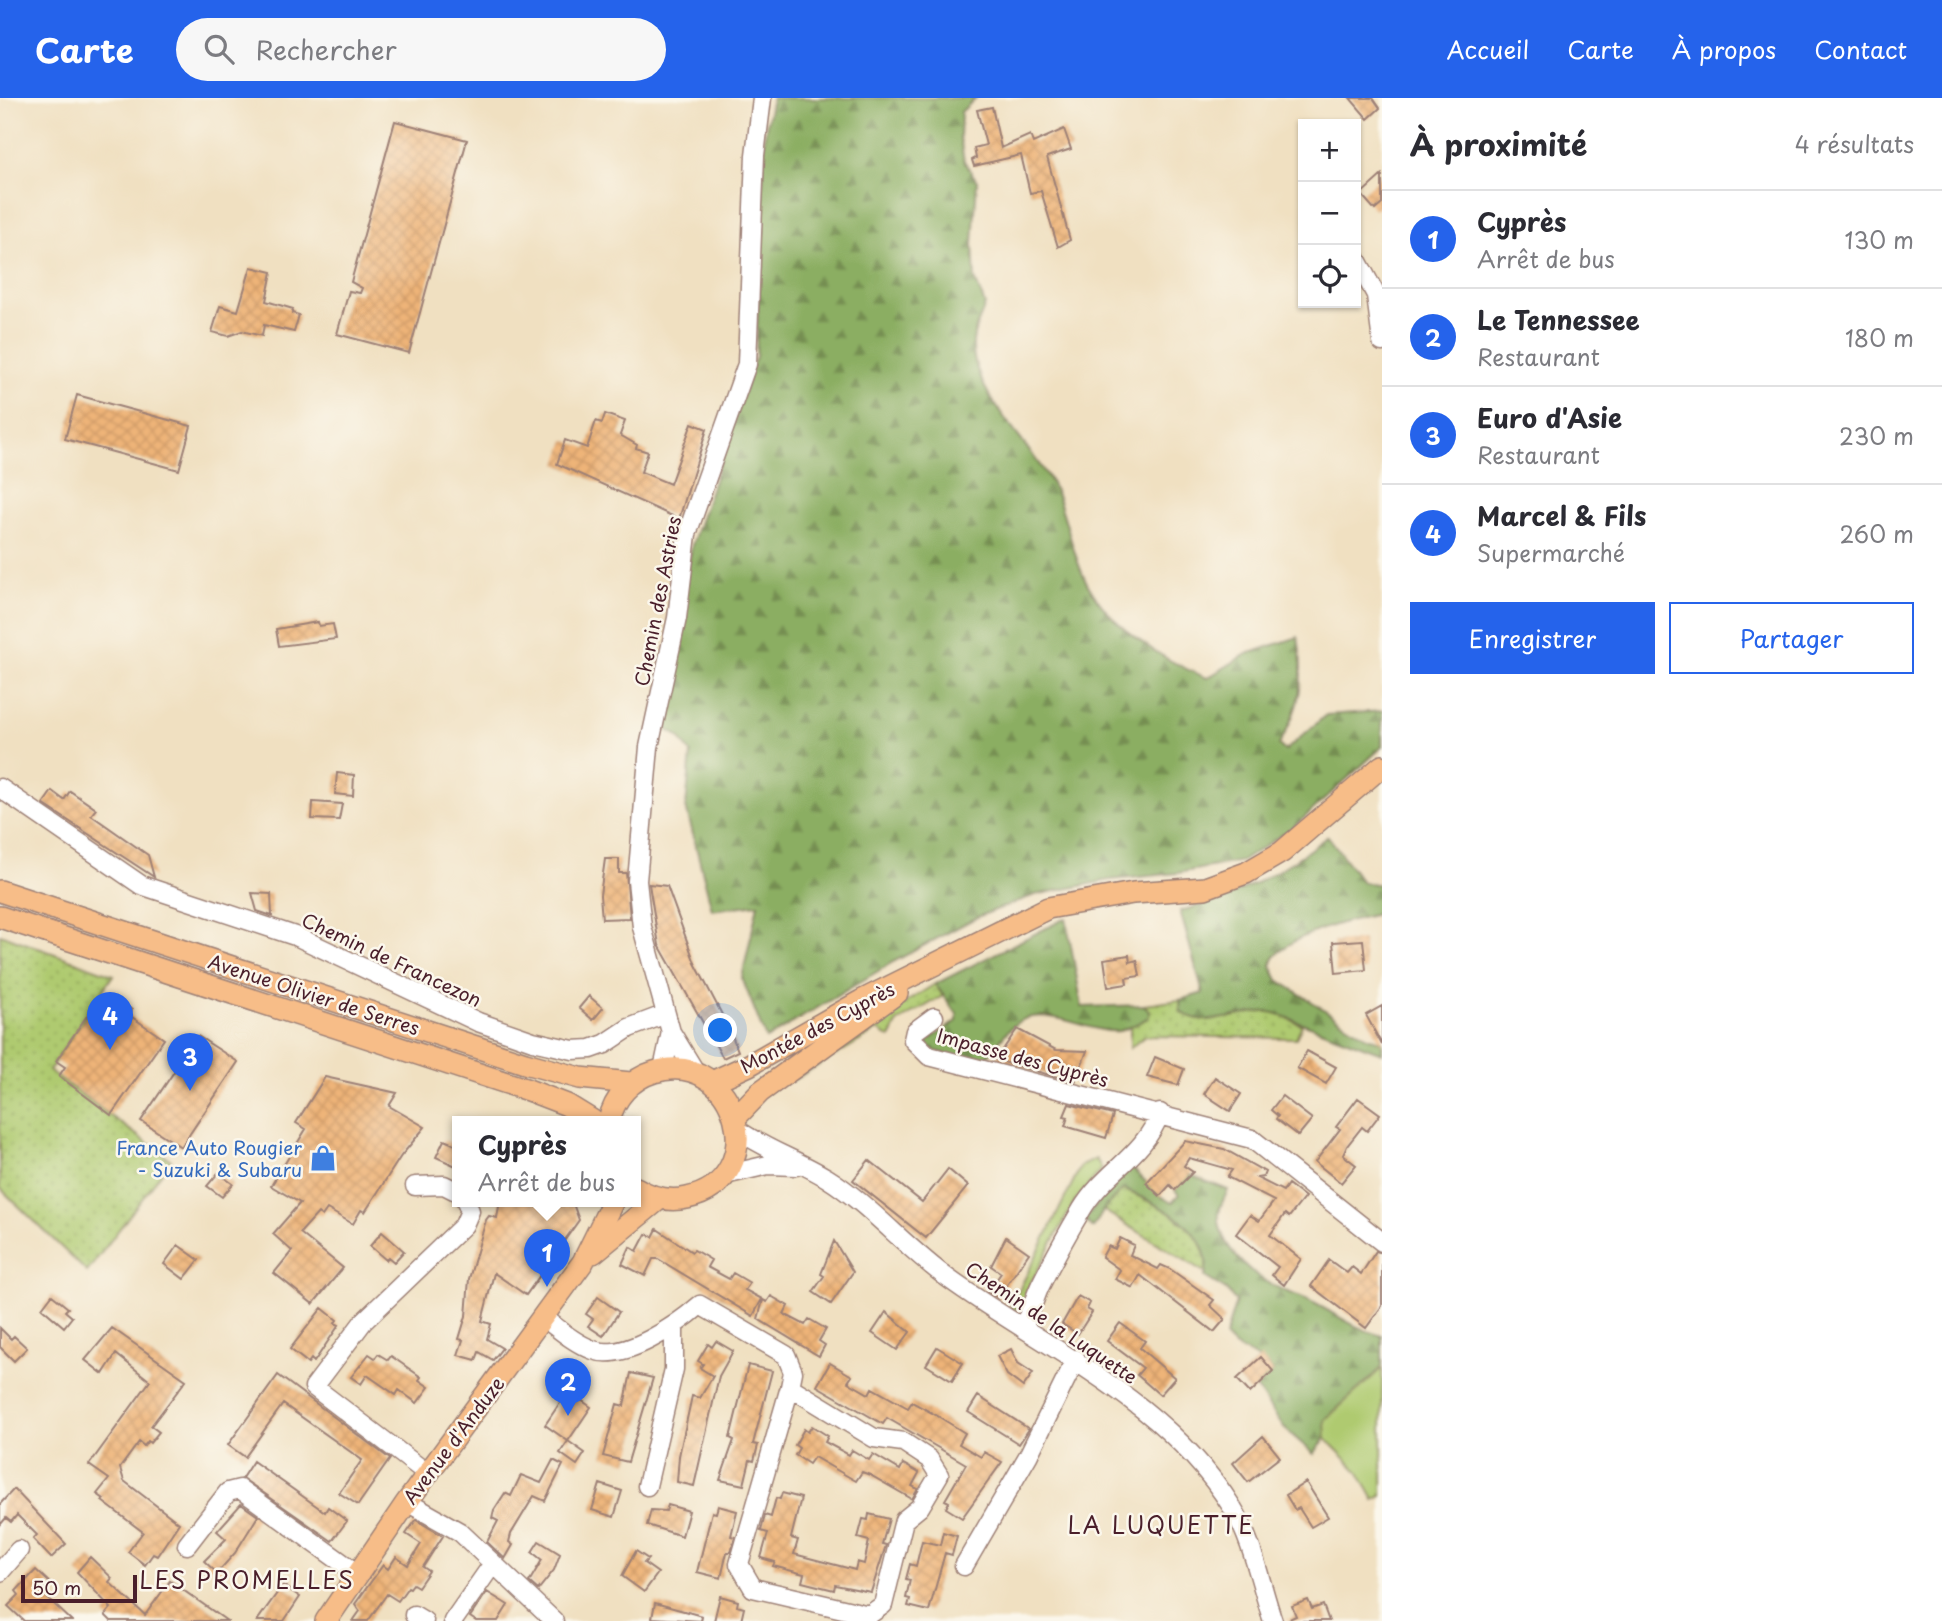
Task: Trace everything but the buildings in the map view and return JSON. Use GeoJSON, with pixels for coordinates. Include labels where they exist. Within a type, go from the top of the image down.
{"type":"FeatureCollection","features":[{"type":"Feature","properties":{"kind":"main road","name":"Montée des Cyprès"},"geometry":{"type":"LineString","coordinates":[[704,1078],[749,1065],[861,1001],[1048,908],[1133,892],[1205,887],[1246,873],[1282,852],[1382,766]]}},
{"type":"Feature","properties":{"kind":"main road","name":"Avenue Olivier de Serres"},"geometry":{"type":"LineString","coordinates":[[0,891],[525,1063],[580,1078],[631,1083]]}},
{"type":"Feature","properties":{"kind":"main road","name":"Avenue Olivier de Serres"},"geometry":{"type":"LineString","coordinates":[[0,918],[528,1090],[567,1105],[585,1116]]}},
{"type":"Feature","properties":{"kind":"main road","name":"Montée des Cyprès"},"geometry":{"type":"LineString","coordinates":[[737,1124],[760,1093],[878,1009],[922,972]]}},
{"type":"Feature","properties":{"kind":"main road"},"geometry":{"type":"LineString","coordinates":[[611,1116],[619,1096],[631,1083],[663,1069],[704,1078],[727,1098],[737,1124],[733,1161],[725,1174],[712,1187],[695,1196],[678,1200],[659,1199],[641,1190]]}},
{"type":"Feature","properties":{"kind":"main road","name":"Avenue d'Anduze"},"geometry":{"type":"LineString","coordinates":[[583,1262],[659,1199]]}},
{"type":"Feature","properties":{"kind":"main road","name":"Avenue d'Anduze"},"geometry":{"type":"LineString","coordinates":[[326,1621],[407,1502],[583,1262],[610,1207]]}},
{"type":"Feature","properties":{"kind":"street","name":"Chemin des Astries"},"geometry":{"type":"LineString","coordinates":[[704,1078],[668,1023],[642,927],[637,881],[649,747],[677,618],[687,534],[747,364],[755,155],[762,98]]}},
{"type":"Feature","properties":{"kind":"street"},"geometry":{"type":"LineString","coordinates":[[1361,267],[1376,295],[1382,342]]}},
{"type":"Feature","properties":{"kind":"street","name":"Chemin de Francezon"},"geometry":{"type":"LineString","coordinates":[[0,788],[141,885],[298,937],[478,1022],[533,1041],[573,1050],[605,1045],[629,1028],[668,1023]]}},
{"type":"Feature","properties":{"kind":"street","name":"Impasse des Cyprès"},"geometry":{"type":"LineString","coordinates":[[934,1017],[915,1031],[913,1040],[929,1056],[1252,1139],[1382,1242]]}},
{"type":"Feature","properties":{"kind":"street","name":"Chemin des Astries"},"geometry":{"type":"LineString","coordinates":[[663,1069],[668,1023]]}},
{"type":"Feature","properties":{"kind":"street"},"geometry":{"type":"LineString","coordinates":[[1023,1326],[1082,1210],[1099,1185],[1147,1141],[1160,1114]]}},
{"type":"Feature","properties":{"kind":"street","name":"Chemin de la Luquette"},"geometry":{"type":"LineString","coordinates":[[737,1124],[803,1167],[828,1179],[951,1281],[1076,1359],[1168,1430],[1203,1468],[1241,1523],[1273,1621]]}},
{"type":"Feature","properties":{"kind":"street","name":"Chemin de la Luquette"},"geometry":{"type":"LineString","coordinates":[[725,1174],[768,1165],[803,1167]]}},
{"type":"Feature","properties":{"kind":"street"},"geometry":{"type":"LineString","coordinates":[[415,1186],[444,1185],[452,1189]]}},
{"type":"Feature","properties":{"kind":"street"},"geometry":{"type":"LineString","coordinates":[[428,1475],[314,1387],[363,1322],[464,1225],[470,1211],[469,1207]]}},
{"type":"Feature","properties":{"kind":"street"},"geometry":{"type":"LineString","coordinates":[[543,1317],[567,1336],[596,1351],[623,1350],[674,1328],[700,1304],[786,1355],[793,1372],[790,1387],[739,1564],[753,1588],[869,1615],[883,1605],[904,1520],[920,1507],[939,1475],[929,1458],[903,1443],[874,1438],[790,1387]]}},
{"type":"Feature","properties":{"kind":"street"},"geometry":{"type":"LineString","coordinates":[[647,1486],[674,1369],[674,1328]]}},
{"type":"Feature","properties":{"kind":"street"},"geometry":{"type":"LineString","coordinates":[[964,1566],[1028,1457],[1076,1359]]}},
{"type":"Feature","properties":{"kind":"street"},"geometry":{"type":"LineString","coordinates":[[187,1545],[228,1492],[240,1489],[359,1575]]}},
{"type":"Feature","properties":{"kind":"street"},"geometry":{"type":"LineString","coordinates":[[407,1502],[460,1532],[554,1621]]}},
{"type":"Feature","properties":{"kind":"street"},"geometry":{"type":"LineString","coordinates":[[0,1573],[19,1550]]}},
{"type":"Feature","properties":{"kind":"street"},"geometry":{"type":"LineString","coordinates":[[453,1621],[492,1564]]}},
{"type":"Feature","properties":{"kind":"green space"},"geometry":{"type":"Polygon","coordinates":[[[772,98],[976,98],[961,112],[960,138],[964,161],[977,181],[973,244],[975,279],[985,305],[974,335],[973,354],[989,394],[1054,488],[1080,568],[1095,596],[1121,626],[1137,639],[1154,651],[1207,678],[1247,654],[1298,637],[1301,680],[1297,705],[1279,745],[1285,751],[1326,715],[1382,711],[1382,747],[1295,826],[1242,861],[1178,873],[1110,880],[1035,895],[977,917],[893,962],[766,1039],[742,978],[758,904],[712,910],[686,807],[691,753],[677,735],[658,725],[692,545],[756,356],[765,133],[772,98]]]}},
{"type":"Feature","properties":{"kind":"green space"},"geometry":{"type":"Polygon","coordinates":[[[1328,836],[1362,882],[1382,885],[1382,913],[1337,924],[1301,938],[1276,955],[1271,966],[1278,980],[1367,1037],[1382,1041],[1382,1053],[1275,1013],[1251,1013],[1204,1020],[1181,1012],[1180,1000],[1203,993],[1180,911],[1221,899],[1258,882],[1294,861],[1328,836]]]}},
{"type":"Feature","properties":{"kind":"green space"},"geometry":{"type":"Polygon","coordinates":[[[1066,918],[1082,1007],[1144,1005],[1150,1012],[1148,1018],[1119,1031],[1108,1031],[1053,1017],[1026,1019],[1009,1029],[980,1067],[928,1048],[927,1041],[957,1021],[957,1014],[935,984],[1066,918]]]}},
{"type":"Feature","properties":{"kind":"green space"},"geometry":{"type":"Polygon","coordinates":[[[0,934],[113,975],[49,1071],[171,1160],[87,1272],[0,1188],[0,934]]]}},
{"type":"Feature","properties":{"kind":"green space"},"geometry":{"type":"Polygon","coordinates":[[[935,984],[943,996],[898,1022],[890,1038],[878,1030],[792,1081],[874,1022],[935,984]]]}},
{"type":"Feature","properties":{"kind":"green space"},"geometry":{"type":"Polygon","coordinates":[[[1180,1000],[1181,1012],[1200,1019],[1209,1020],[1262,1010],[1279,1014],[1302,1025],[1296,1038],[1145,1036],[1130,1048],[1130,1026],[1148,1017],[1150,1012],[1144,1005],[1180,1000]]]}},
{"type":"Feature","properties":{"kind":"green space"},"geometry":{"type":"Polygon","coordinates":[[[1096,1159],[1102,1169],[1075,1201],[1016,1310],[1010,1308],[1081,1166],[1096,1159]]]}},
{"type":"Feature","properties":{"kind":"green space"},"geometry":{"type":"Polygon","coordinates":[[[1132,1168],[1160,1196],[1172,1203],[1179,1195],[1175,1190],[1190,1175],[1228,1190],[1220,1209],[1219,1221],[1227,1243],[1242,1263],[1273,1285],[1310,1301],[1355,1326],[1382,1336],[1382,1368],[1325,1420],[1327,1436],[1314,1454],[1284,1428],[1256,1387],[1273,1371],[1225,1337],[1236,1301],[1226,1290],[1205,1277],[1206,1260],[1202,1246],[1193,1232],[1167,1211],[1123,1189],[1105,1208],[1093,1228],[1084,1220],[1126,1170],[1132,1168]]]}},
{"type":"Feature","properties":{"kind":"green space"},"geometry":{"type":"Polygon","coordinates":[[[1122,1189],[1165,1210],[1191,1230],[1205,1257],[1206,1273],[1103,1210],[1122,1189]]]}},
{"type":"Feature","properties":{"kind":"green space"},"geometry":{"type":"Polygon","coordinates":[[[1382,1368],[1382,1496],[1374,1500],[1358,1471],[1326,1439],[1325,1420],[1382,1368]]]}},
{"type":"Feature","properties":{"kind":"place","name":"Marcel & Fils"},"geometry":{"type":"Point","coordinates":[110,1050]}},
{"type":"Feature","properties":{"kind":"place","name":"Euro d'Asie"},"geometry":{"type":"Point","coordinates":[190,1091]}},
{"type":"Feature","properties":{"kind":"place","name":"France Auto Rougier - Suzuki & Subaru"},"geometry":{"type":"Point","coordinates":[323,1158]}},
{"type":"Feature","properties":{"kind":"place","name":"Cyprès"},"geometry":{"type":"Point","coordinates":[547,1287]}},
{"type":"Feature","properties":{"kind":"place","name":"Le Tennessee"},"geometry":{"type":"Point","coordinates":[568,1416]}},
{"type":"Feature","properties":{"kind":"district","name":"LA LUQUETTE"},"geometry":{"type":"Point","coordinates":[1161,1524]}},
{"type":"Feature","properties":{"kind":"district","name":"LES PROMELLES"},"geometry":{"type":"Point","coordinates":[247,1579]}}]}
